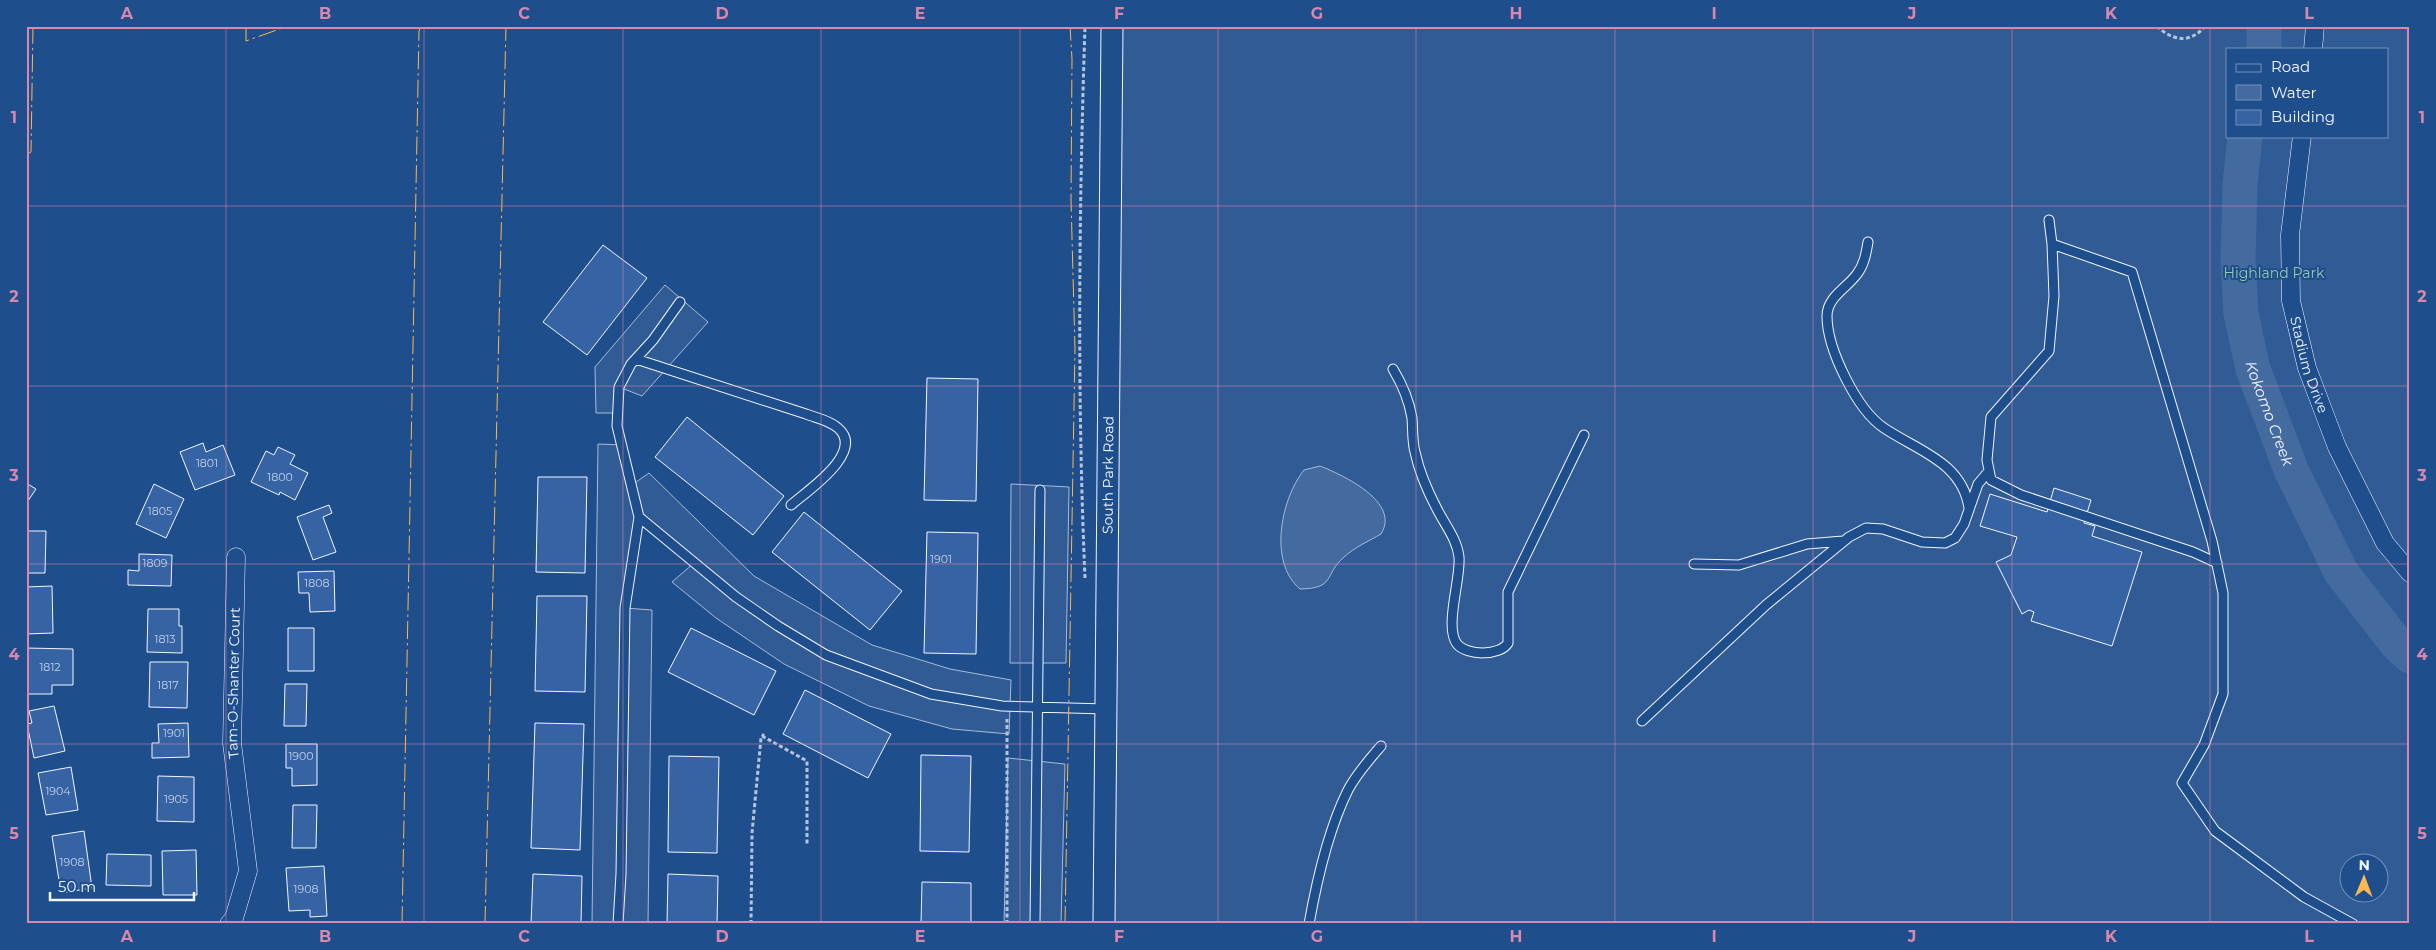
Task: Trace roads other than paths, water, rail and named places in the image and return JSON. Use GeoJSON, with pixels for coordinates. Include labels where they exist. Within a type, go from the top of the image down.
{"type":"FeatureCollection","features":[{"type":"Feature","properties":{"kind":"street","name":"South Park Road"},"geometry":{"type":"LineString","coordinates":[[1104,924],[1112,26]]}},
{"type":"Feature","properties":{"kind":"street"},"geometry":{"type":"LineString","coordinates":[[2313,48],[2315,26]]}},
{"type":"Feature","properties":{"kind":"street","name":"Stadium Drive"},"geometry":{"type":"LineString","coordinates":[[2302,138],[2290,245],[2291,301],[2305,358],[2337,447],[2385,543],[2410,573]]}},
{"type":"Feature","properties":{"kind":"street","name":"Tam-O-Shanter Court"},"geometry":{"type":"LineString","coordinates":[[229,924],[234,918],[248,871],[232,743],[236,556]]}},
{"type":"Feature","properties":{"kind":"lane"},"geometry":{"type":"LineString","coordinates":[[2049,220],[2054,296],[2049,352],[1991,417],[1987,460],[1991,480],[2021,494],[2193,552],[2217,563]]}},
{"type":"Feature","properties":{"kind":"lane"},"geometry":{"type":"LineString","coordinates":[[1868,242],[1864,261],[1857,275],[1842,288],[1832,301],[1827,315],[1831,347],[1866,410],[1883,427],[1928,452],[1948,467],[1960,482],[1967,496],[1969,510]]}},
{"type":"Feature","properties":{"kind":"lane"},"geometry":{"type":"LineString","coordinates":[[2052,244],[2132,272],[2217,563],[2223,593],[2223,694],[2204,745],[2182,783],[2215,831],[2304,897],[2353,924]]}},
{"type":"Feature","properties":{"kind":"lane"},"geometry":{"type":"LineString","coordinates":[[618,924],[621,874],[625,608],[639,517],[617,426],[619,387],[636,359],[653,340],[680,302]]}},
{"type":"Feature","properties":{"kind":"lane"},"geometry":{"type":"LineString","coordinates":[[636,359],[813,417],[840,429],[845,439],[842,459],[791,505]]}},
{"type":"Feature","properties":{"kind":"lane"},"geometry":{"type":"LineString","coordinates":[[1393,369],[1409,405],[1413,440],[1419,464],[1436,508],[1455,540],[1459,556],[1459,572],[1454,603],[1453,633],[1456,643],[1465,650],[1496,652],[1505,648],[1508,642],[1508,592],[1584,435]]}},
{"type":"Feature","properties":{"kind":"lane"},"geometry":{"type":"LineString","coordinates":[[1642,721],[1766,605],[1843,541],[1866,528],[1882,529],[1922,542],[1945,543],[1955,538],[1964,524],[1978,484],[1989,471]]}},
{"type":"Feature","properties":{"kind":"lane"},"geometry":{"type":"LineString","coordinates":[[1035,924],[1040,490]]}},
{"type":"Feature","properties":{"kind":"lane"},"geometry":{"type":"LineString","coordinates":[[639,517],[736,597],[778,626],[826,655],[931,694],[1008,706],[1106,709]]}},
{"type":"Feature","properties":{"kind":"lane"},"geometry":{"type":"LineString","coordinates":[[1694,564],[1739,565],[1808,544],[1843,541]]}},
{"type":"Feature","properties":{"kind":"lane"},"geometry":{"type":"LineString","coordinates":[[1309,924],[1323,861],[1348,789],[1362,767],[1381,746]]}},
{"type":"Feature","properties":{"kind":"water"},"geometry":{"type":"Polygon","coordinates":[[[1320,466],[1342,476],[1367,491],[1377,501],[1383,511],[1385,522],[1381,534],[1357,547],[1344,557],[1328,580],[1319,586],[1300,589],[1290,577],[1284,563],[1281,547],[1281,530],[1289,497],[1296,482],[1304,470],[1320,466]]]}},
{"type":"Feature","properties":{"kind":"waterway","name":"Kokomo Creek"},"geometry":{"type":"LineString","coordinates":[[2264,26],[2264,48]]}},
{"type":"Feature","properties":{"kind":"waterway","name":"Kokomo Creek"},"geometry":{"type":"LineString","coordinates":[[2245,138],[2240,184],[2238,260],[2241,314],[2253,369],[2292,472],[2341,572],[2397,644],[2410,656]]}},
{"type":"Feature","properties":{"kind":"park label","name":"Highland Park"},"geometry":{"type":"Point","coordinates":[2274,273]}}]}
